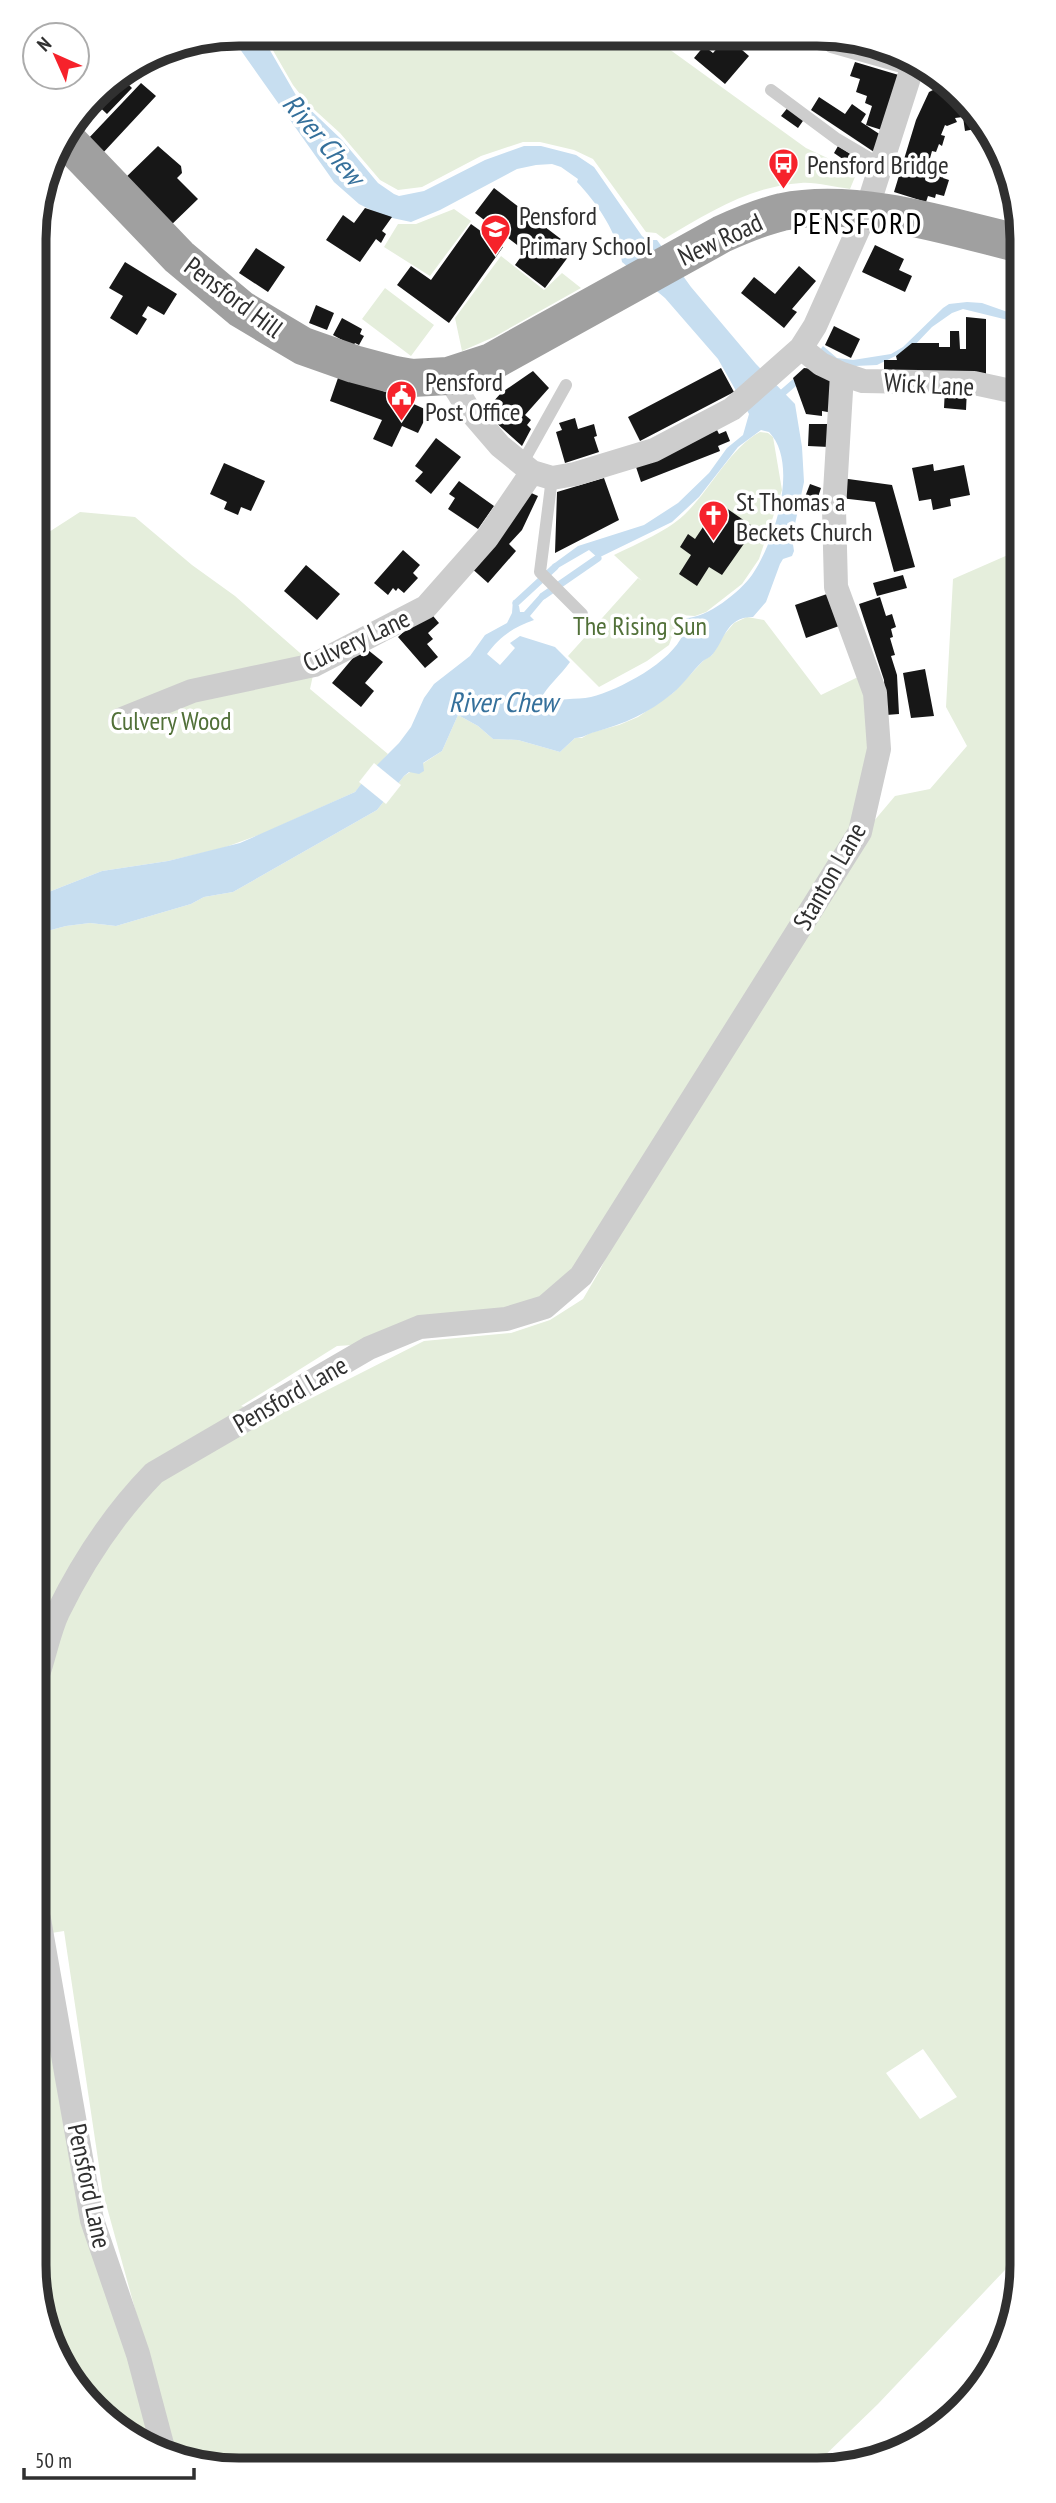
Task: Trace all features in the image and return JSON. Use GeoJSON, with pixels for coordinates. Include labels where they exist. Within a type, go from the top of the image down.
{"type":"FeatureCollection","features":[{"type":"Feature","properties":{"kind":"highway","name":"Pensford Hill"},"geometry":{"type":"LineString","coordinates":[[70,144],[179,257],[223,295],[266,325],[303,346],[377,372],[412,378],[448,376]]}},
{"type":"Feature","properties":{"kind":"highway","name":"New Road"},"geometry":{"type":"LineString","coordinates":[[448,376],[491,362],[743,225],[784,212],[822,209],[912,218],[1010,242]]}},
{"type":"Feature","properties":{"kind":"street"},"geometry":{"type":"LineString","coordinates":[[448,376],[468,410],[500,446],[536,471],[575,474],[654,450],[732,409],[801,348],[815,326],[866,212],[916,73]]}},
{"type":"Feature","properties":{"kind":"street"},"geometry":{"type":"LineString","coordinates":[[801,348],[821,364],[842,374]]}},
{"type":"Feature","properties":{"kind":"street","name":"Wick Lane"},"geometry":{"type":"LineString","coordinates":[[842,374],[863,381],[974,383],[1010,391]]}},
{"type":"Feature","properties":{"kind":"street","name":"Stanton Lane"},"geometry":{"type":"LineString","coordinates":[[619,1217],[860,832],[879,748],[875,693],[836,587],[834,509],[842,374]]}},
{"type":"Feature","properties":{"kind":"street","name":"Culvery Lane"},"geometry":{"type":"LineString","coordinates":[[120,720],[192,691],[314,665],[426,607],[487,538],[536,471]]}},
{"type":"Feature","properties":{"kind":"street","name":"Pensford Lane"},"geometry":{"type":"LineString","coordinates":[[45,1652],[58,1613],[100,1539],[127,1501],[154,1473],[369,1348],[420,1327],[506,1319],[545,1307],[581,1276],[619,1217]]}},
{"type":"Feature","properties":{"kind":"street","name":"Pensford Lane"},"geometry":{"type":"LineString","coordinates":[[45,1954],[92,2220],[138,2354],[161,2441]]}},
{"type":"Feature","properties":{"kind":"lane"},"geometry":{"type":"LineString","coordinates":[[831,47],[914,71]]}},
{"type":"Feature","properties":{"kind":"lane"},"geometry":{"type":"LineString","coordinates":[[771,90],[836,139],[881,165]]}},
{"type":"Feature","properties":{"kind":"lane"},"geometry":{"type":"LineString","coordinates":[[566,385],[536,471],[540,572],[582,614]]}},
{"type":"Feature","properties":{"kind":"green space"},"geometry":{"type":"Polygon","coordinates":[[[270,45],[663,45],[806,148],[857,172],[850,189],[801,183],[763,190],[729,203],[664,239],[656,233],[646,232],[593,159],[574,150],[540,142],[523,142],[481,156],[422,187],[398,190],[380,180],[340,133],[307,103],[293,85],[270,45]]]}},
{"type":"Feature","properties":{"kind":"green space"},"geometry":{"type":"Polygon","coordinates":[[[454,209],[471,221],[430,276],[384,247],[398,224],[416,224],[454,209]]]}},
{"type":"Feature","properties":{"kind":"green space"},"geometry":{"type":"Polygon","coordinates":[[[501,256],[544,290],[562,273],[581,288],[494,337],[462,351],[455,318],[501,256]]]}},
{"type":"Feature","properties":{"kind":"green space"},"geometry":{"type":"Polygon","coordinates":[[[385,288],[434,325],[411,356],[362,319],[385,288]]]}},
{"type":"Feature","properties":{"kind":"green space"},"geometry":{"type":"Polygon","coordinates":[[[760,432],[773,437],[782,490],[759,559],[742,584],[706,612],[695,616],[680,615],[669,645],[647,661],[599,687],[568,656],[638,578],[642,581],[614,555],[672,525],[697,502],[740,447],[760,432]]]}},
{"type":"Feature","properties":{"kind":"green space","name":"Culvery Wood"},"geometry":{"type":"Polygon","coordinates":[[[80,512],[135,517],[192,565],[235,596],[315,666],[310,689],[388,754],[355,792],[264,833],[223,848],[168,861],[102,871],[46,893],[46,534],[80,512]]]}},
{"type":"Feature","properties":{"kind":"green space"},"geometry":{"type":"Polygon","coordinates":[[[1010,554],[1010,2265],[878,2404],[823,2458],[238,2458],[201,2454],[173,2446],[103,2193],[64,1931],[45,1934],[46,931],[90,923],[116,926],[191,904],[204,897],[233,892],[377,810],[404,776],[442,751],[458,715],[478,726],[493,739],[518,740],[560,752],[575,738],[582,738],[638,717],[673,693],[712,655],[718,642],[734,623],[747,617],[764,620],[821,695],[858,677],[871,714],[872,733],[869,773],[858,832],[577,1273],[543,1303],[368,1344],[337,1346],[241,1406],[276,1416],[424,1341],[511,1333],[550,1320],[583,1299],[622,1225],[863,834],[895,796],[930,789],[967,746],[946,707],[953,579],[1010,554]],[[923,2049],[886,2073],[920,2119],[957,2097],[923,2049]]]}},
{"type":"Feature","properties":{"kind":"green space"},"geometry":{"type":"Polygon","coordinates":[[[45,2041],[52,2045],[147,2435],[111,2410],[93,2392],[65,2350],[52,2314],[45,2264],[45,2041]]]}},
{"type":"Feature","properties":{"kind":"water","name":"River Chew"},"geometry":{"type":"Polygon","coordinates":[[[237,45],[267,45],[297,97],[342,140],[378,183],[399,196],[424,191],[485,160],[524,146],[541,146],[576,155],[594,167],[642,236],[647,240],[657,240],[691,287],[756,364],[795,404],[804,482],[792,538],[794,551],[792,556],[783,559],[766,602],[753,617],[744,618],[731,625],[712,655],[677,689],[636,717],[575,738],[560,752],[518,740],[493,739],[478,726],[458,715],[442,751],[423,763],[424,771],[419,774],[409,772],[404,776],[377,810],[233,892],[204,897],[191,904],[116,926],[90,923],[46,931],[46,893],[102,871],[168,861],[240,843],[355,792],[411,727],[424,698],[434,684],[470,656],[485,635],[507,623],[512,613],[513,600],[519,606],[520,612],[524,612],[541,593],[545,598],[530,616],[534,620],[508,633],[487,654],[500,665],[515,648],[510,643],[520,636],[555,647],[570,662],[543,695],[540,700],[543,705],[554,701],[591,697],[630,681],[668,655],[683,634],[686,618],[713,609],[747,582],[768,544],[780,504],[783,463],[778,446],[769,432],[761,430],[738,447],[699,497],[672,522],[598,558],[589,550],[558,568],[552,565],[578,546],[644,525],[678,503],[709,473],[727,448],[743,435],[749,414],[718,359],[665,298],[622,262],[611,229],[592,199],[577,182],[578,179],[552,164],[517,169],[440,210],[411,222],[383,216],[359,204],[334,182],[237,45]]]}},
{"type":"Feature","properties":{"kind":"water"},"geometry":{"type":"Polygon","coordinates":[[[982,303],[1010,313],[1010,321],[963,309],[932,327],[912,348],[877,365],[837,363],[820,350],[823,346],[837,358],[853,360],[891,354],[903,347],[949,304],[982,303]]]}},
{"type":"Feature","properties":{"kind":"pier"},"geometry":{"type":"Polygon","coordinates":[[[374,763],[401,785],[386,804],[359,782],[374,763]]]}},
{"type":"Feature","properties":{"kind":"building"},"geometry":{"type":"Polygon","coordinates":[[[720,45],[736,45],[749,56],[725,84],[694,58],[704,46],[713,53],[720,45]]]}},
{"type":"Feature","properties":{"kind":"building"},"geometry":{"type":"Polygon","coordinates":[[[855,62],[902,76],[885,131],[866,125],[872,106],[865,103],[867,96],[856,92],[860,79],[850,76],[855,62]]]}},
{"type":"Feature","properties":{"kind":"building"},"geometry":{"type":"Polygon","coordinates":[[[126,82],[132,88],[107,114],[98,106],[126,82]]]}},
{"type":"Feature","properties":{"kind":"building"},"geometry":{"type":"Polygon","coordinates":[[[141,83],[156,96],[101,155],[86,141],[141,83]]]}},
{"type":"Feature","properties":{"kind":"building"},"geometry":{"type":"Polygon","coordinates":[[[938,88],[945,93],[963,111],[975,129],[965,131],[963,117],[955,118],[957,122],[945,125],[941,135],[945,136],[942,146],[939,144],[936,152],[932,151],[929,162],[946,168],[943,178],[949,180],[944,196],[928,196],[926,202],[894,192],[916,120],[929,92],[938,88]]]}},
{"type":"Feature","properties":{"kind":"building"},"geometry":{"type":"Polygon","coordinates":[[[819,97],[845,114],[852,104],[866,114],[861,122],[884,137],[874,152],[811,110],[819,97]]]}},
{"type":"Feature","properties":{"kind":"building"},"geometry":{"type":"Polygon","coordinates":[[[789,106],[805,118],[798,128],[781,116],[789,106]]]}},
{"type":"Feature","properties":{"kind":"building"},"geometry":{"type":"Polygon","coordinates":[[[158,146],[181,166],[182,173],[177,178],[198,199],[167,229],[121,182],[158,146]]]}},
{"type":"Feature","properties":{"kind":"building"},"geometry":{"type":"Polygon","coordinates":[[[838,146],[871,167],[866,175],[834,153],[838,146]]]}},
{"type":"Feature","properties":{"kind":"building"},"geometry":{"type":"Polygon","coordinates":[[[494,188],[574,249],[545,288],[515,265],[525,251],[475,213],[494,188]]]}},
{"type":"Feature","properties":{"kind":"building"},"geometry":{"type":"Polygon","coordinates":[[[365,208],[392,217],[382,231],[386,234],[381,243],[376,239],[360,262],[326,240],[343,215],[354,223],[365,208]]]}},
{"type":"Feature","properties":{"kind":"building"},"geometry":{"type":"Polygon","coordinates":[[[471,224],[503,247],[449,323],[397,285],[411,266],[431,280],[471,224]]]}},
{"type":"Feature","properties":{"kind":"building"},"geometry":{"type":"Polygon","coordinates":[[[875,245],[904,259],[899,270],[912,276],[905,292],[862,272],[875,245]]]}},
{"type":"Feature","properties":{"kind":"building"},"geometry":{"type":"Polygon","coordinates":[[[256,248],[285,267],[268,292],[239,273],[256,248]]]}},
{"type":"Feature","properties":{"kind":"building"},"geometry":{"type":"Polygon","coordinates":[[[125,262],[177,294],[164,315],[148,306],[142,316],[147,319],[137,335],[110,318],[123,296],[109,288],[125,262]]]}},
{"type":"Feature","properties":{"kind":"building"},"geometry":{"type":"Polygon","coordinates":[[[799,266],[816,281],[792,309],[797,312],[784,328],[741,293],[754,277],[775,294],[799,266]]]}},
{"type":"Feature","properties":{"kind":"building"},"geometry":{"type":"Polygon","coordinates":[[[316,305],[334,313],[327,330],[309,323],[316,305]]]}},
{"type":"Feature","properties":{"kind":"building"},"geometry":{"type":"Polygon","coordinates":[[[966,317],[986,319],[986,378],[884,372],[884,360],[897,360],[896,356],[912,343],[939,343],[939,347],[950,347],[950,331],[959,331],[960,349],[966,349],[966,317]]]}},
{"type":"Feature","properties":{"kind":"building"},"geometry":{"type":"Polygon","coordinates":[[[342,318],[362,329],[360,334],[364,336],[359,345],[355,343],[353,346],[333,335],[342,318]]]}},
{"type":"Feature","properties":{"kind":"building"},"geometry":{"type":"Polygon","coordinates":[[[834,326],[860,339],[851,358],[825,345],[834,326]]]}},
{"type":"Feature","properties":{"kind":"building"},"geometry":{"type":"Polygon","coordinates":[[[721,368],[734,392],[640,441],[628,417],[721,368]]]}},
{"type":"Feature","properties":{"kind":"building"},"geometry":{"type":"Polygon","coordinates":[[[804,368],[823,370],[829,373],[829,381],[836,382],[833,413],[822,411],[822,416],[806,414],[793,378],[804,368]]]}},
{"type":"Feature","properties":{"kind":"building"},"geometry":{"type":"Polygon","coordinates":[[[533,371],[549,388],[525,415],[531,420],[527,425],[531,429],[522,446],[484,412],[501,393],[533,371]]]}},
{"type":"Feature","properties":{"kind":"building"},"geometry":{"type":"Polygon","coordinates":[[[339,375],[429,411],[418,433],[402,426],[392,447],[373,439],[382,420],[330,401],[339,375]]]}},
{"type":"Feature","properties":{"kind":"building"},"geometry":{"type":"Polygon","coordinates":[[[945,388],[967,389],[966,410],[944,408],[945,388]]]}},
{"type":"Feature","properties":{"kind":"building"},"geometry":{"type":"Polygon","coordinates":[[[575,418],[578,429],[594,424],[597,436],[594,437],[599,452],[565,463],[556,432],[562,430],[559,423],[575,418]]]}},
{"type":"Feature","properties":{"kind":"building"},"geometry":{"type":"Polygon","coordinates":[[[809,424],[830,424],[829,447],[808,446],[809,424]]]}},
{"type":"Feature","properties":{"kind":"building"},"geometry":{"type":"Polygon","coordinates":[[[717,430],[719,434],[726,431],[730,441],[718,446],[720,451],[641,482],[636,467],[717,430]]]}},
{"type":"Feature","properties":{"kind":"building"},"geometry":{"type":"Polygon","coordinates":[[[436,438],[461,457],[431,494],[415,481],[423,472],[415,466],[436,438]]]}},
{"type":"Feature","properties":{"kind":"building"},"geometry":{"type":"Polygon","coordinates":[[[224,463],[265,481],[251,511],[241,507],[238,515],[224,509],[227,502],[210,494],[224,463]]]}},
{"type":"Feature","properties":{"kind":"building"},"geometry":{"type":"Polygon","coordinates":[[[933,464],[934,471],[964,465],[970,495],[950,499],[951,506],[933,510],[931,499],[919,501],[912,468],[933,464]]]}},
{"type":"Feature","properties":{"kind":"building","name":"The Rising Sun"},"geometry":{"type":"Polygon","coordinates":[[[604,478],[619,520],[555,553],[557,492],[604,478]]]}},
{"type":"Feature","properties":{"kind":"building"},"geometry":{"type":"Polygon","coordinates":[[[841,478],[892,485],[915,567],[894,572],[875,502],[840,498],[841,478]]]}},
{"type":"Feature","properties":{"kind":"building"},"geometry":{"type":"Polygon","coordinates":[[[459,481],[494,506],[478,529],[448,509],[455,498],[449,494],[459,481]]]}},
{"type":"Feature","properties":{"kind":"building"},"geometry":{"type":"Polygon","coordinates":[[[810,484],[821,488],[815,506],[803,502],[810,484]]]}},
{"type":"Feature","properties":{"kind":"building"},"geometry":{"type":"Polygon","coordinates":[[[529,492],[538,496],[522,530],[509,544],[516,551],[488,583],[469,566],[529,492]]]}},
{"type":"Feature","properties":{"kind":"building","name":"St Thomas a Beckets Church"},"geometry":{"type":"Polygon","coordinates":[[[719,503],[755,528],[722,575],[709,567],[697,586],[679,574],[691,555],[680,547],[688,534],[695,539],[719,503]]]}},
{"type":"Feature","properties":{"kind":"building"},"geometry":{"type":"Polygon","coordinates":[[[403,550],[420,565],[413,573],[418,578],[404,593],[393,588],[388,595],[374,583],[403,550]]]}},
{"type":"Feature","properties":{"kind":"building"},"geometry":{"type":"Polygon","coordinates":[[[306,565],[340,594],[317,620],[284,591],[306,565]]]}},
{"type":"Feature","properties":{"kind":"building"},"geometry":{"type":"Polygon","coordinates":[[[903,575],[907,588],[877,596],[873,583],[903,575]]]}},
{"type":"Feature","properties":{"kind":"building"},"geometry":{"type":"Polygon","coordinates":[[[827,594],[839,626],[806,638],[795,605],[827,594]]]}},
{"type":"Feature","properties":{"kind":"building"},"geometry":{"type":"Polygon","coordinates":[[[880,597],[886,616],[892,614],[896,627],[891,629],[893,637],[890,638],[895,655],[891,656],[897,675],[899,714],[886,715],[884,680],[859,604],[880,597]]]}},
{"type":"Feature","properties":{"kind":"building"},"geometry":{"type":"Polygon","coordinates":[[[428,610],[439,623],[428,633],[433,639],[427,644],[438,657],[425,668],[398,637],[428,610]]]}},
{"type":"Feature","properties":{"kind":"building"},"geometry":{"type":"Polygon","coordinates":[[[363,646],[383,662],[365,683],[374,691],[361,707],[332,683],[363,646]]]}},
{"type":"Feature","properties":{"kind":"building"},"geometry":{"type":"Polygon","coordinates":[[[925,669],[934,716],[911,718],[903,673],[925,669]]]}},
{"type":"Feature","properties":{"kind":"waterway"},"geometry":{"type":"LineString","coordinates":[[779,396],[794,383]]}},
{"type":"Feature","properties":{"kind":"waterway","name":"River Chew"},"geometry":{"type":"LineString","coordinates":[[543,596],[598,558]]}},
{"type":"Feature","properties":{"kind":"waterway","name":"River Chew"},"geometry":{"type":"LineString","coordinates":[[516,603],[555,567]]}},
{"type":"Feature","properties":{"kind":"place","name":"Pensford Bridge"},"geometry":{"type":"Point","coordinates":[784,191]}},
{"type":"Feature","properties":{"kind":"place","name":"Pensford Primary School"},"geometry":{"type":"Point","coordinates":[496,257]}},
{"type":"Feature","properties":{"kind":"place","name":"Pensford Post Office"},"geometry":{"type":"Point","coordinates":[402,423]}},
{"type":"Feature","properties":{"kind":"place","name":"St Thomas a Beckets Church"},"geometry":{"type":"Point","coordinates":[713,543]}},
{"type":"Feature","properties":{"kind":"district","name":"PENSFORD"},"geometry":{"type":"Point","coordinates":[858,222]}}]}
